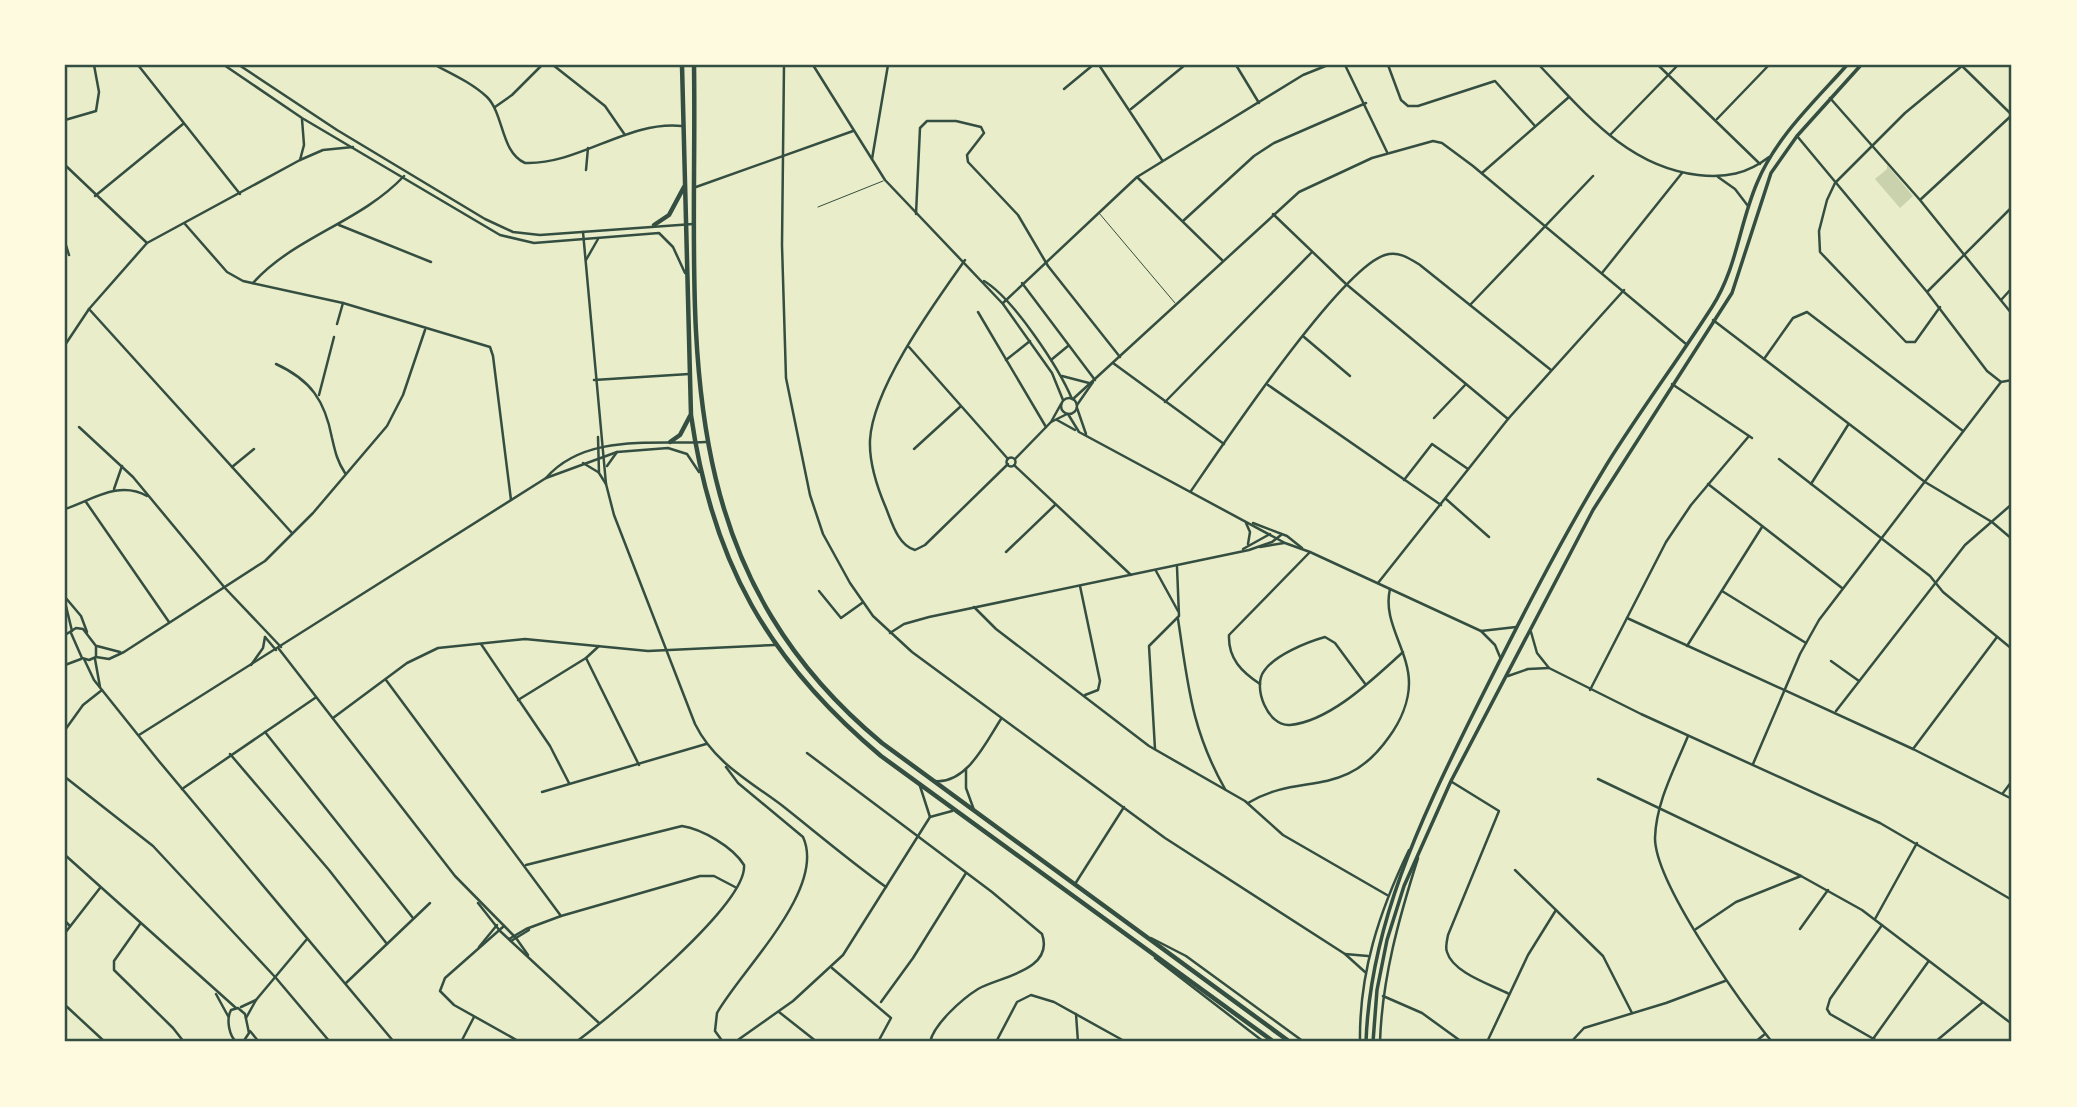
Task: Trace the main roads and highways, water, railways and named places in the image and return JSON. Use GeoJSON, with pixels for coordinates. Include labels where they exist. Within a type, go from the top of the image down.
{"type":"FeatureCollection","features":[{"type":"Feature","properties":{"kind":"highway"},"geometry":{"type":"LineString","coordinates":[[682,65],[685,273],[691,415],[699,472],[727,556],[748,600],[776,645],[835,717],[952,811],[1274,1042]]}},
{"type":"Feature","properties":{"kind":"highway"},"geometry":{"type":"LineString","coordinates":[[694,65],[697,335],[706,442],[720,501],[737,550],[754,588],[779,631],[823,688],[848,713],[932,781],[1290,1042]]}},
{"type":"Feature","properties":{"kind":"highway"},"geometry":{"type":"LineString","coordinates":[[654,225],[668,215],[684,186]]}},
{"type":"Feature","properties":{"kind":"highway"},"geometry":{"type":"LineString","coordinates":[[670,442],[680,435],[691,415]]}},
{"type":"Feature","properties":{"kind":"main road"},"geometry":{"type":"LineString","coordinates":[[1366,1042],[1371,978],[1390,907],[1432,794],[1558,548],[1607,464],[1731,272],[1749,207],[1769,157],[1847,65]]}},
{"type":"Feature","properties":{"kind":"main road"},"geometry":{"type":"LineString","coordinates":[[1373,1042],[1377,990],[1395,912],[1451,781],[1530,627],[1617,470],[1739,277],[1771,173],[1797,136],[1858,66]]}},
{"type":"Feature","properties":{"kind":"main road"},"geometry":{"type":"LineString","coordinates":[[1616,450],[1620,455],[1626,456]]}},
{"type":"Feature","properties":{"kind":"main road"},"geometry":{"type":"LineString","coordinates":[[1607,464],[1617,470]]}}]}
